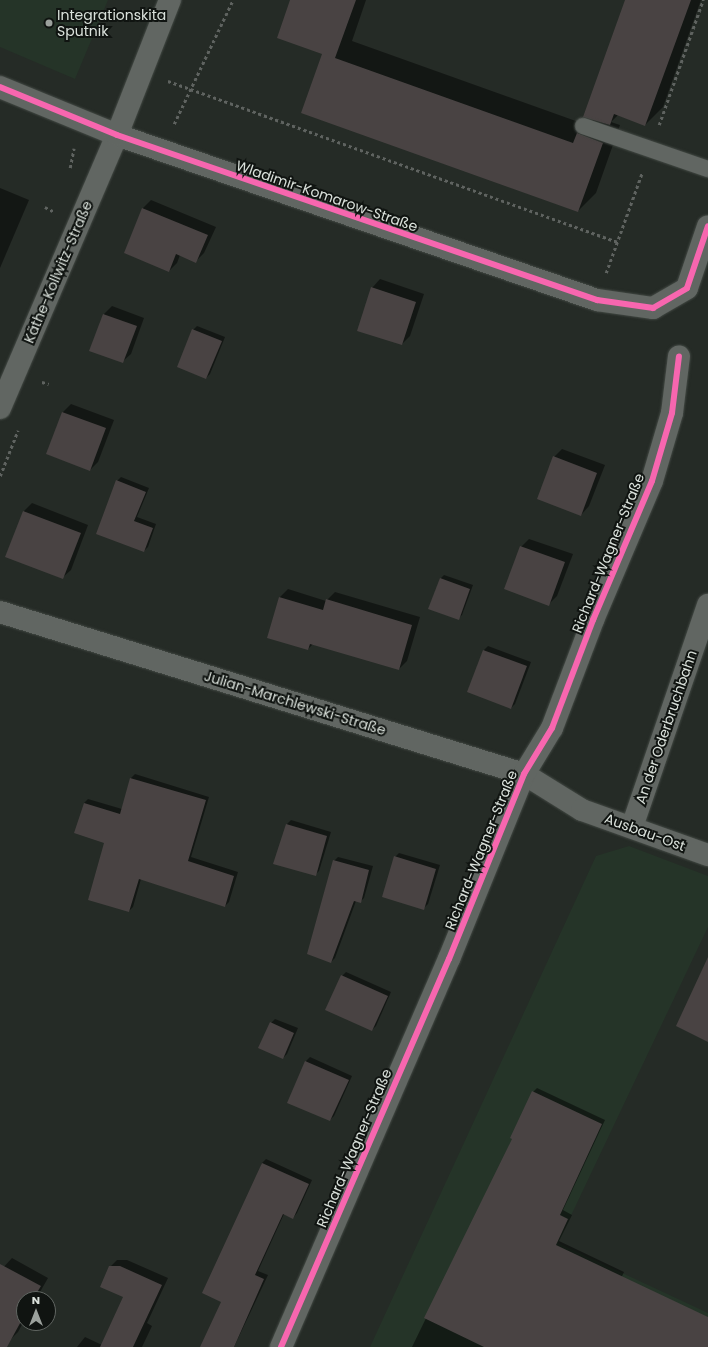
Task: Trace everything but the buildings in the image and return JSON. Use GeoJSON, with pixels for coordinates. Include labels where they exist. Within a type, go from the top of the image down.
{"type":"FeatureCollection","features":[{"type":"Feature","properties":{"kind":"street","name":"Käthe-Kollwitz-Straße"},"geometry":{"type":"LineString","coordinates":[[0,408],[117,135],[170,0]]}},
{"type":"Feature","properties":{"kind":"street","name":"Wladimir-Komarow-Straße"},"geometry":{"type":"LineString","coordinates":[[0,87],[117,135],[597,300],[652,308],[687,288],[708,226]]}},
{"type":"Feature","properties":{"kind":"street","name":"Richard-Wagner-Straße"},"geometry":{"type":"LineString","coordinates":[[281,1347],[449,960],[524,774],[552,728],[593,620],[652,481],[672,413],[679,356]]}},
{"type":"Feature","properties":{"kind":"street","name":"An der Oderbruchbahn"},"geometry":{"type":"LineString","coordinates":[[632,826],[708,605]]}},
{"type":"Feature","properties":{"kind":"street","name":"Julian-Marchlewski-Straße"},"geometry":{"type":"LineString","coordinates":[[0,612],[524,774],[582,810]]}},
{"type":"Feature","properties":{"kind":"street","name":"Ausbau-Ost"},"geometry":{"type":"LineString","coordinates":[[582,810],[632,826],[708,855]]}},
{"type":"Feature","properties":{"kind":"lane"},"geometry":{"type":"LineString","coordinates":[[583,126],[708,169]]}},
{"type":"Feature","properties":{"kind":"path"},"geometry":{"type":"LineString","coordinates":[[162,151],[233,0]]}},
{"type":"Feature","properties":{"kind":"path"},"geometry":{"type":"LineString","coordinates":[[141,72],[192,88],[617,242]]}},
{"type":"Feature","properties":{"kind":"path"},"geometry":{"type":"LineString","coordinates":[[69,145],[75,148],[69,170]]}},
{"type":"Feature","properties":{"kind":"shaded area","name":"Integrationskita Sputnik"},"geometry":{"type":"Polygon","coordinates":[[[0,0],[108,0],[75,79],[0,47],[0,0]]]}},
{"type":"Feature","properties":{"kind":"shaded area"},"geometry":{"type":"Polygon","coordinates":[[[629,846],[708,876],[708,927],[558,1243],[708,1313],[708,1347],[370,1347],[596,856],[629,846]]]}},
{"type":"Feature","properties":{"kind":"cycle path"},"geometry":{"type":"LineString","coordinates":[[0,87],[117,135],[597,300],[653,308],[687,288],[708,226]]}},
{"type":"Feature","properties":{"kind":"cycle path"},"geometry":{"type":"LineString","coordinates":[[281,1347],[449,959],[524,774],[552,728],[593,620],[652,481],[672,413],[679,356]]}},
{"type":"Feature","properties":{"kind":"place","name":"Integrationskita Sputnik"},"geometry":{"type":"Point","coordinates":[49,23]}}]}
